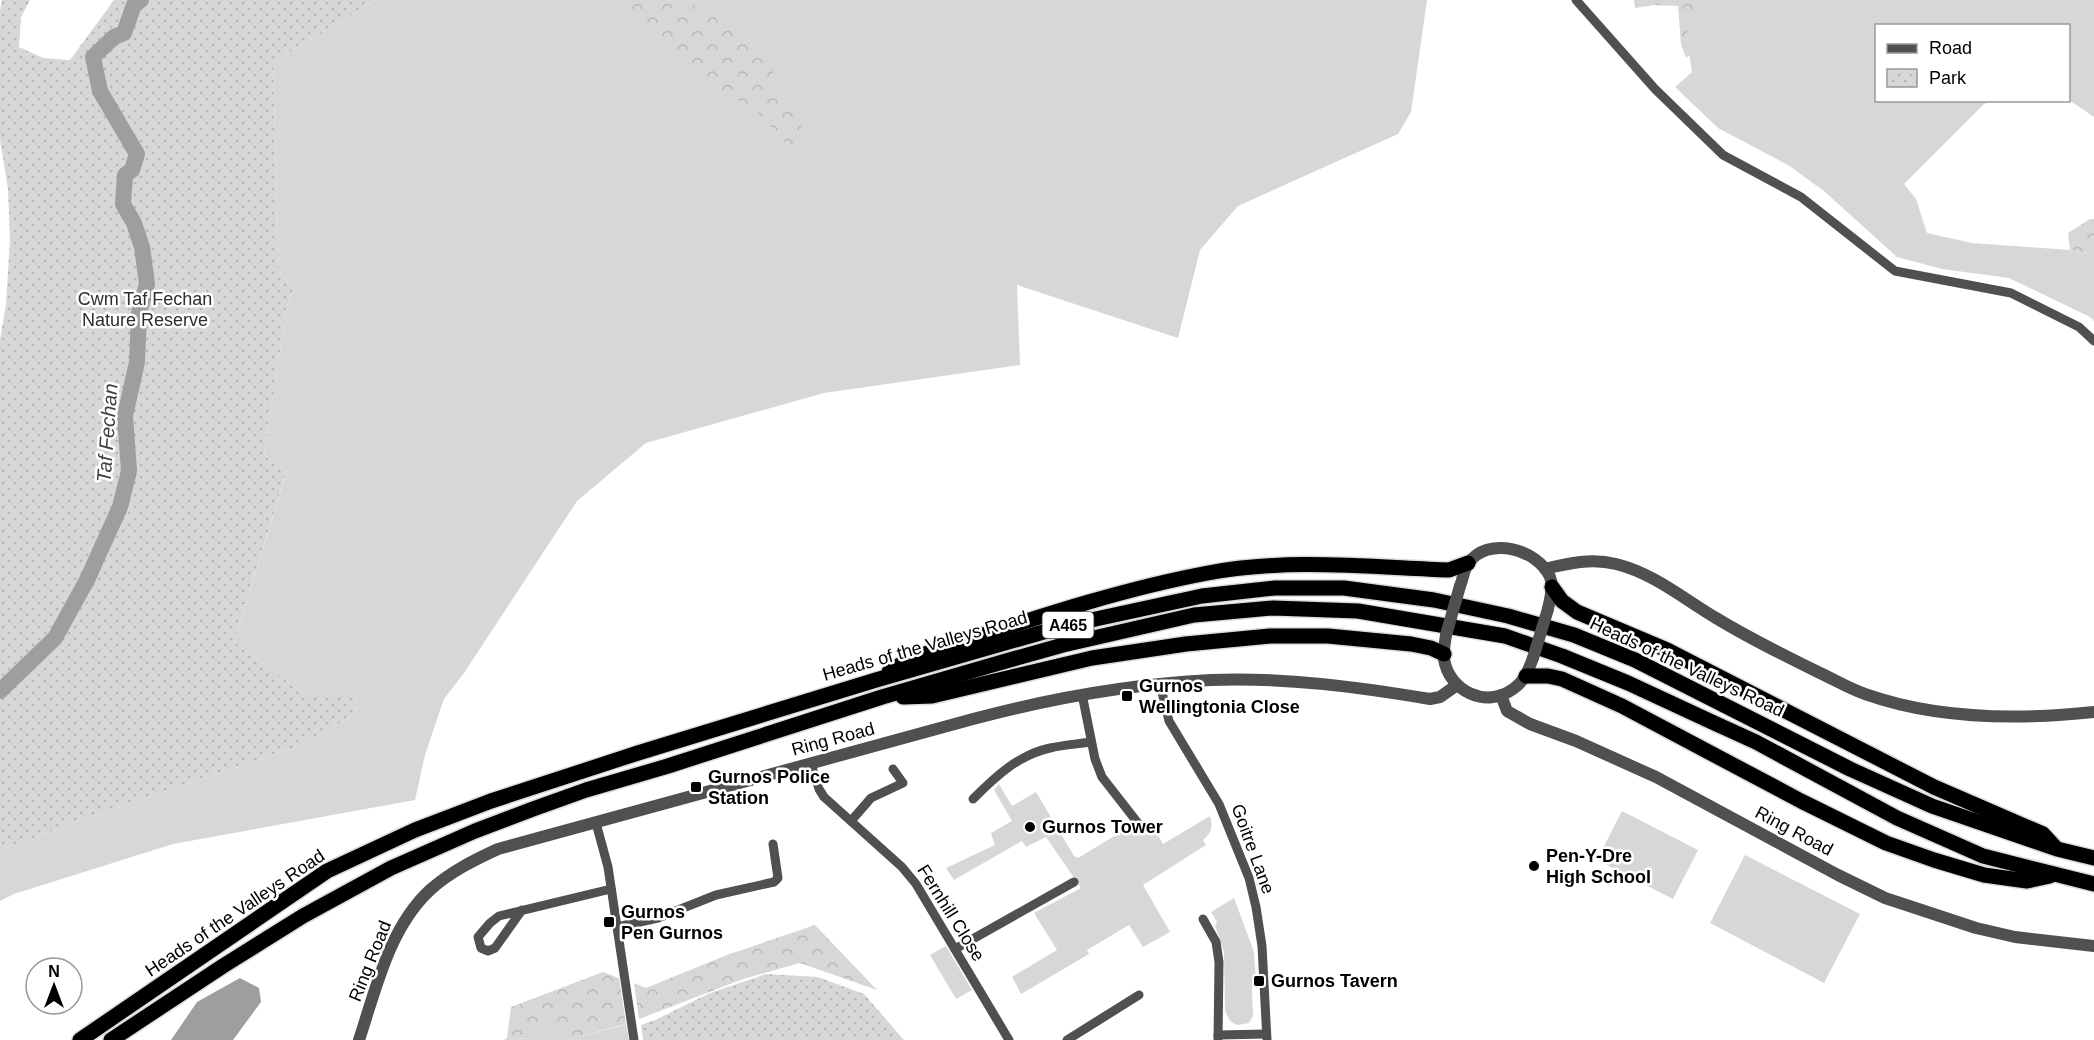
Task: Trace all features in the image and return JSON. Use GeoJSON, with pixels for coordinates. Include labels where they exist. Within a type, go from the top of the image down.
{"type":"FeatureCollection","features":[{"type":"Feature","properties":{"kind":"highway"},"geometry":{"type":"LineString","coordinates":[[876,680],[909,659],[1134,589],[1209,573],[1294,564],[1449,570],[1468,563]]}},
{"type":"Feature","properties":{"kind":"highway"},"geometry":{"type":"LineString","coordinates":[[1552,587],[1562,601],[1577,612],[1667,650],[1934,787],[2043,834],[2057,849]]}},
{"type":"Feature","properties":{"kind":"highway","name":"Heads of the Valleys Road"},"geometry":{"type":"LineString","coordinates":[[80,1040],[327,871],[415,830],[500,798],[638,753],[876,680],[1068,625],[1202,596],[1275,588],[1344,588],[1434,600],[1508,616],[1584,639],[1635,660],[1850,769],[1932,806],[2057,849],[2094,858]]}},
{"type":"Feature","properties":{"kind":"highway","name":"Heads of the Valleys Road"},"geometry":{"type":"LineString","coordinates":[[111,1040],[293,922],[391,868],[476,831],[586,790],[882,697],[1063,645],[1194,615],[1273,608],[1368,612],[1505,636],[1628,684],[1756,742],[1888,813],[1961,847],[1983,856],[2094,884]]}},
{"type":"Feature","properties":{"kind":"highway"},"geometry":{"type":"LineString","coordinates":[[882,697],[933,696],[1092,658],[1186,644],[1270,636],[1328,636],[1411,644],[1431,648],[1444,654]]}},
{"type":"Feature","properties":{"kind":"highway"},"geometry":{"type":"LineString","coordinates":[[1526,676],[1548,676],[1562,679],[1622,706],[1801,801],[1886,843],[1984,874],[2027,881],[2053,875]]}},
{"type":"Feature","properties":{"kind":"street"},"geometry":{"type":"LineString","coordinates":[[1576,0],[1655,89],[1722,155],[1801,197],[1895,271],[2011,293],[2079,327],[2094,341]]}},
{"type":"Feature","properties":{"kind":"street"},"geometry":{"type":"LineString","coordinates":[[1502,548],[1518,550],[1534,558],[1550,578],[1552,587],[1548,609],[1526,676],[1514,689],[1501,695],[1480,697],[1465,691],[1449,675],[1444,654],[1446,635],[1468,563],[1479,554],[1502,548]]}},
{"type":"Feature","properties":{"kind":"street"},"geometry":{"type":"LineString","coordinates":[[1545,569],[1581,561],[1616,564],[1659,582],[1715,618],[1777,652],[1864,694],[1894,702],[1945,713],[1994,716],[2094,712]]}},
{"type":"Feature","properties":{"kind":"street","name":"Ring Road"},"geometry":{"type":"LineString","coordinates":[[360,1040],[397,934],[430,890],[472,861],[498,849],[1035,702],[1160,684],[1212,680],[1334,685],[1430,699],[1440,697],[1457,685]]}},
{"type":"Feature","properties":{"kind":"street","name":"Goitre Lane"},"geometry":{"type":"LineString","coordinates":[[1160,684],[1169,721],[1219,804],[1249,878],[1262,946],[1266,1037]]}},
{"type":"Feature","properties":{"kind":"street"},"geometry":{"type":"LineString","coordinates":[[1082,694],[1095,759],[1102,777],[1141,827]]}},
{"type":"Feature","properties":{"kind":"street","name":"Ring Road"},"geometry":{"type":"LineString","coordinates":[[1501,695],[1507,711],[1530,724],[1576,741],[1656,777],[1884,898],[1976,928],[2015,937],[2094,946]]}},
{"type":"Feature","properties":{"kind":"street"},"geometry":{"type":"LineString","coordinates":[[974,799],[997,775],[1029,755],[1049,748],[1091,742]]}},
{"type":"Feature","properties":{"kind":"street","name":"Fernhill Close"},"geometry":{"type":"LineString","coordinates":[[812,764],[819,789],[824,797],[909,875],[1009,1040]]}},
{"type":"Feature","properties":{"kind":"street"},"geometry":{"type":"LineString","coordinates":[[850,821],[871,798],[903,783],[893,769]]}},
{"type":"Feature","properties":{"kind":"street"},"geometry":{"type":"LineString","coordinates":[[596,823],[608,867],[634,1040]]}},
{"type":"Feature","properties":{"kind":"street"},"geometry":{"type":"LineString","coordinates":[[617,927],[658,918],[716,895],[774,882],[778,878],[779,871],[773,844]]}},
{"type":"Feature","properties":{"kind":"street"},"geometry":{"type":"LineString","coordinates":[[955,949],[1074,882]]}},
{"type":"Feature","properties":{"kind":"street"},"geometry":{"type":"LineString","coordinates":[[522,910],[495,948],[488,951],[481,948],[478,937],[499,916],[522,910],[611,889]]}},
{"type":"Feature","properties":{"kind":"street"},"geometry":{"type":"LineString","coordinates":[[1203,920],[1216,942],[1219,962],[1218,1037],[1266,1037]]}},
{"type":"Feature","properties":{"kind":"street"},"geometry":{"type":"LineString","coordinates":[[1066,1040],[1139,995]]}},
{"type":"Feature","properties":{"kind":"green space","name":"Cwm Taf Fechan Nature Reserve"},"geometry":{"type":"Polygon","coordinates":[[[2,0],[30,0],[21,17],[19,47],[43,58],[70,60],[114,0],[376,0],[273,62],[279,272],[294,289],[287,306],[264,454],[277,466],[287,470],[234,642],[307,696],[357,696],[356,714],[297,747],[0,850],[0,340],[6,305],[10,239],[8,189],[0,140],[0,10],[2,0]]]}},
{"type":"Feature","properties":{"kind":"green space"},"geometry":{"type":"Polygon","coordinates":[[[376,0],[1427,0],[1411,112],[1398,134],[1238,206],[1200,250],[1178,338],[1017,285],[1020,365],[824,393],[646,443],[577,501],[464,673],[444,699],[425,755],[415,800],[173,844],[14,894],[0,901],[0,850],[297,747],[356,714],[357,696],[307,696],[234,642],[287,471],[277,466],[264,454],[287,306],[294,289],[279,272],[273,62],[376,0]]]}},
{"type":"Feature","properties":{"kind":"green space"},"geometry":{"type":"Polygon","coordinates":[[[623,0],[687,0],[717,19],[765,56],[809,141],[793,152],[758,112],[687,69],[623,0]]]}},
{"type":"Feature","properties":{"kind":"green space"},"geometry":{"type":"Polygon","coordinates":[[[1634,0],[1702,0],[1691,14],[1687,24],[1694,51],[1686,58],[1681,44],[1678,6],[1654,5],[1635,8],[1634,0]]]}},
{"type":"Feature","properties":{"kind":"green space"},"geometry":{"type":"Polygon","coordinates":[[[1692,0],[2094,0],[2094,117],[2070,101],[2070,24],[1875,24],[1875,102],[1990,102],[1984,104],[1904,184],[1916,199],[1927,233],[1972,243],[2070,250],[2094,254],[2094,321],[2009,278],[1942,269],[1897,257],[1824,191],[1788,165],[1718,128],[1675,87],[1692,72],[1685,29],[1692,0]]]}},
{"type":"Feature","properties":{"kind":"green space"},"geometry":{"type":"Polygon","coordinates":[[[2090,219],[2094,219],[2094,254],[2070,250],[2068,233],[2090,219]]]}},
{"type":"Feature","properties":{"kind":"green space"},"geometry":{"type":"Polygon","coordinates":[[[999,784],[1012,806],[1036,792],[1074,856],[1078,858],[1121,832],[1133,833],[1134,836],[1152,825],[1163,844],[1210,816],[1211,829],[1203,840],[1206,845],[1143,885],[1170,932],[1143,947],[1129,925],[1087,950],[1089,954],[1021,994],[1012,977],[1057,950],[1034,913],[1081,888],[1046,837],[1026,847],[1022,841],[954,880],[946,868],[995,845],[991,833],[1012,821],[994,790],[999,784]]]}},
{"type":"Feature","properties":{"kind":"green space"},"geometry":{"type":"Polygon","coordinates":[[[1622,811],[1698,850],[1673,899],[1597,860],[1622,811]]]}},
{"type":"Feature","properties":{"kind":"green space"},"geometry":{"type":"Polygon","coordinates":[[[1745,855],[1860,914],[1824,983],[1710,923],[1745,855]]]}},
{"type":"Feature","properties":{"kind":"green space"},"geometry":{"type":"Polygon","coordinates":[[[1234,898],[1254,952],[1256,981],[1252,989],[1253,1016],[1249,1023],[1237,1025],[1230,1021],[1225,1011],[1224,952],[1215,926],[1217,922],[1211,912],[1234,898]]]}},
{"type":"Feature","properties":{"kind":"green space"},"geometry":{"type":"Polygon","coordinates":[[[815,925],[877,990],[800,963],[743,979],[639,1019],[634,983],[646,988],[727,955],[815,925]]]}},
{"type":"Feature","properties":{"kind":"green space"},"geometry":{"type":"Polygon","coordinates":[[[946,946],[972,990],[956,999],[930,955],[946,946]]]}},
{"type":"Feature","properties":{"kind":"green space"},"geometry":{"type":"Polygon","coordinates":[[[603,972],[619,978],[626,1024],[566,1040],[548,1028],[534,1028],[533,1039],[507,1038],[511,1007],[603,972]]]}},
{"type":"Feature","properties":{"kind":"green space"},"geometry":{"type":"Polygon","coordinates":[[[766,974],[818,977],[864,994],[904,1040],[643,1040],[641,1025],[710,993],[766,974]]]}},
{"type":"Feature","properties":{"kind":"green space"},"geometry":{"type":"Polygon","coordinates":[[[626,1024],[629,1040],[566,1040],[624,1025],[626,1024]]]}},
{"type":"Feature","properties":{"kind":"green space"},"geometry":{"type":"Polygon","coordinates":[[[534,1028],[548,1028],[563,1040],[504,1040],[507,1038],[533,1039],[534,1028]]]}},
{"type":"Feature","properties":{"kind":"shaded area"},"geometry":{"type":"Polygon","coordinates":[[[240,978],[259,988],[261,1002],[233,1040],[171,1040],[197,1002],[240,978]]]}},
{"type":"Feature","properties":{"kind":"waterway","name":"Taf Fechan"},"geometry":{"type":"LineString","coordinates":[[0,691],[55,638],[87,580],[120,507],[129,471],[125,416],[137,362],[139,313],[147,284],[142,247],[134,223],[123,204],[125,175],[132,170],[137,154],[100,91],[93,57],[114,37],[124,33],[134,5],[141,0]]}},
{"type":"Feature","properties":{"kind":"place","name":"Gurnos Wellingtonia Close"},"geometry":{"type":"Point","coordinates":[1127,696]}},
{"type":"Feature","properties":{"kind":"place","name":"Gurnos Police Station"},"geometry":{"type":"Point","coordinates":[696,787]}},
{"type":"Feature","properties":{"kind":"place","name":"Gurnos Tower"},"geometry":{"type":"Point","coordinates":[1030,827]}},
{"type":"Feature","properties":{"kind":"place","name":"Pen-Y-Dre High School"},"geometry":{"type":"Point","coordinates":[1534,866]}},
{"type":"Feature","properties":{"kind":"place","name":"Gurnos Pen Gurnos"},"geometry":{"type":"Point","coordinates":[609,922]}},
{"type":"Feature","properties":{"kind":"place","name":"Gurnos Tavern"},"geometry":{"type":"Point","coordinates":[1259,981]}}]}
